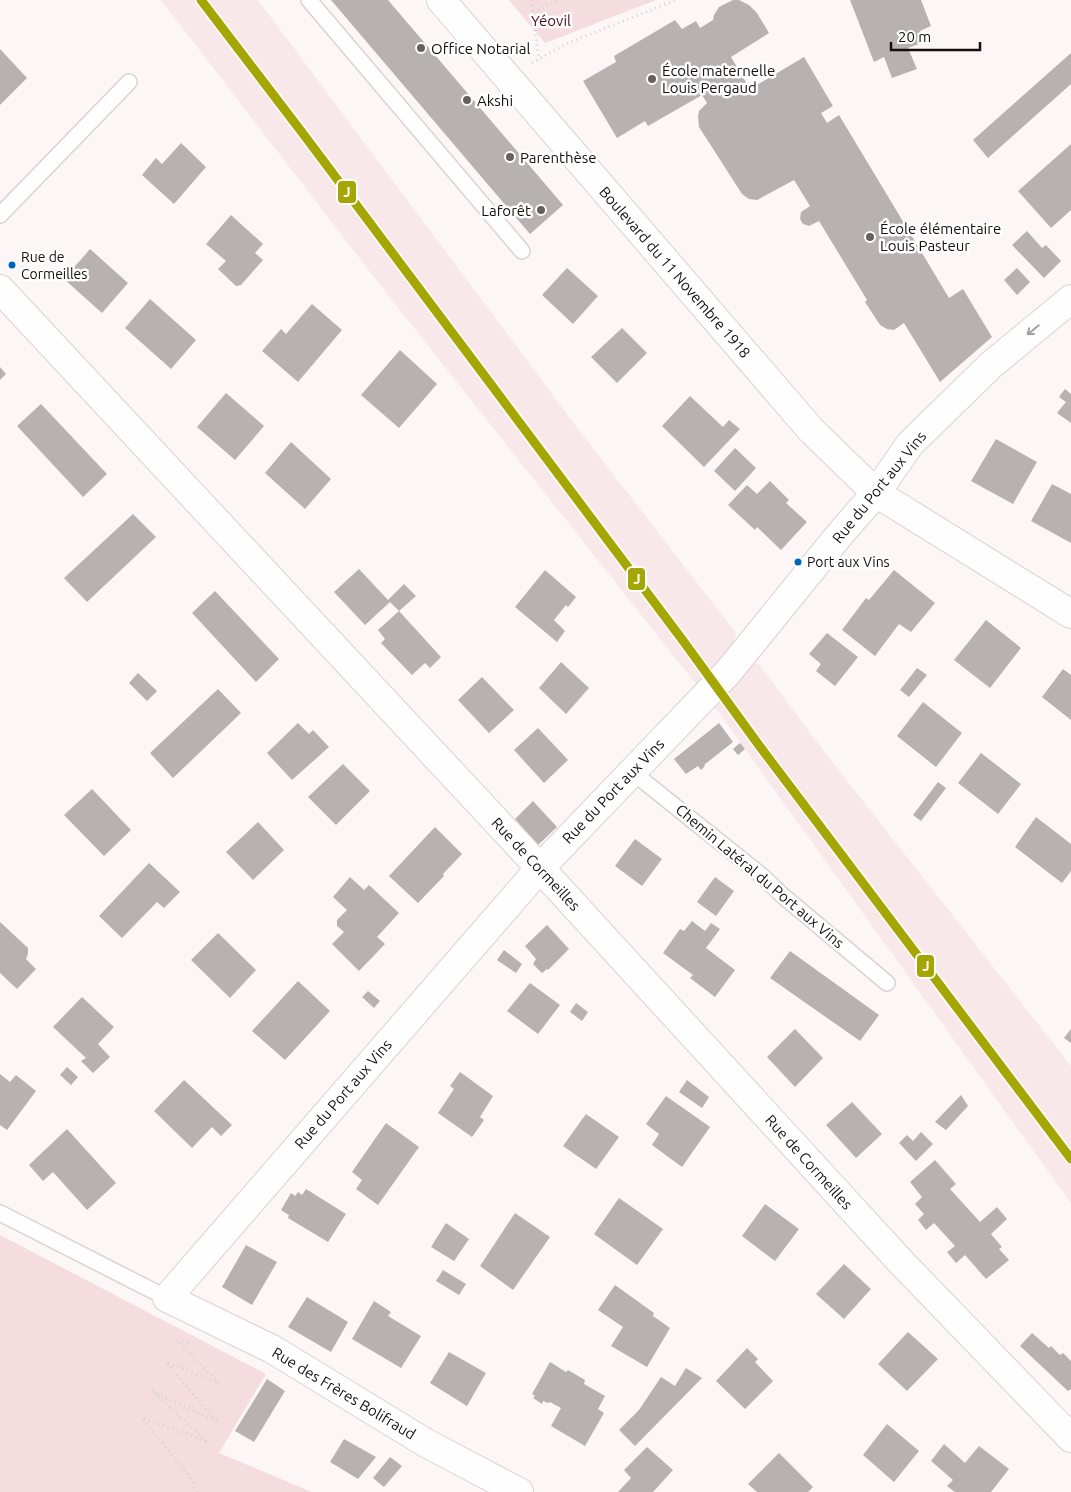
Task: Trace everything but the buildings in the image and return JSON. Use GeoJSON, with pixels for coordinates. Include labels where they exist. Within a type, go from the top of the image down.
{"type":"FeatureCollection","features":[{"type":"Feature","properties":{"kind":"street","name":"Boulevard du 11 Novembre 1918"},"geometry":{"type":"LineString","coordinates":[[441,0],[811,430],[876,493],[1071,614]]}},
{"type":"Feature","properties":{"kind":"street","name":"Rue de Cormeilles"},"geometry":{"type":"LineString","coordinates":[[0,289],[540,868],[893,1253],[1071,1438]]}},
{"type":"Feature","properties":{"kind":"street","name":"Rue du Port aux Vins"},"geometry":{"type":"LineString","coordinates":[[167,1298],[540,868],[729,670],[876,493],[910,444],[990,365],[1071,299]]}},
{"type":"Feature","properties":{"kind":"street","name":"Rue des Frères Bolifraud"},"geometry":{"type":"LineString","coordinates":[[167,1298],[272,1349],[426,1443],[519,1492]]}},
{"type":"Feature","properties":{"kind":"lane"},"geometry":{"type":"LineString","coordinates":[[309,0],[522,251]]}},
{"type":"Feature","properties":{"kind":"lane"},"geometry":{"type":"LineString","coordinates":[[0,215],[128,82]]}},
{"type":"Feature","properties":{"kind":"lane","name":"Chemin Latéral du Port aux Vins"},"geometry":{"type":"LineString","coordinates":[[631,771],[762,876],[887,983]]}},
{"type":"Feature","properties":{"kind":"lane"},"geometry":{"type":"LineString","coordinates":[[0,1213],[167,1298]]}},
{"type":"Feature","properties":{"kind":"path"},"geometry":{"type":"LineString","coordinates":[[531,0],[539,59]]}},
{"type":"Feature","properties":{"kind":"path"},"geometry":{"type":"LineString","coordinates":[[533,12],[559,0]]}},
{"type":"Feature","properties":{"kind":"path"},"geometry":{"type":"LineString","coordinates":[[507,77],[568,43],[676,0]]}},
{"type":"Feature","properties":{"kind":"path"},"geometry":{"type":"LineString","coordinates":[[197,1492],[188,1474],[142,1418],[206,1440],[152,1391],[216,1421],[166,1362],[219,1383],[178,1340],[204,1347],[212,1319]]}},
{"type":"Feature","properties":{"kind":"shaded area"},"geometry":{"type":"Polygon","coordinates":[[[161,0],[258,0],[578,429],[736,633],[733,644],[749,666],[758,663],[819,745],[1071,1066],[1071,1203],[722,717],[384,290],[161,0]]]}},
{"type":"Feature","properties":{"kind":"green space","name":"Yéovil"},"geometry":{"type":"Polygon","coordinates":[[[509,0],[656,0],[545,43],[509,0]]]}},
{"type":"Feature","properties":{"kind":"green space"},"geometry":{"type":"Polygon","coordinates":[[[0,1235],[266,1374],[219,1453],[312,1492],[0,1492],[0,1235]]]}},
{"type":"Feature","properties":{"kind":"transit line","name":"J"},"geometry":{"type":"LineString","coordinates":[[201,0],[1071,1159]]}},
{"type":"Feature","properties":{"kind":"place","name":"Office Notarial"},"geometry":{"type":"Point","coordinates":[421,48]}},
{"type":"Feature","properties":{"kind":"place","name":"École maternelle Louis Pergaud"},"geometry":{"type":"Point","coordinates":[652,79]}},
{"type":"Feature","properties":{"kind":"place","name":"Akshi"},"geometry":{"type":"Point","coordinates":[467,100]}},
{"type":"Feature","properties":{"kind":"place","name":"Parenthèse"},"geometry":{"type":"Point","coordinates":[510,157]}},
{"type":"Feature","properties":{"kind":"place","name":"Laforêt"},"geometry":{"type":"Point","coordinates":[541,210]}},
{"type":"Feature","properties":{"kind":"place","name":"École élémentaire Louis Pasteur"},"geometry":{"type":"Point","coordinates":[870,237]}},
{"type":"Feature","properties":{"kind":"place","name":"Rue de Cormeilles"},"geometry":{"type":"Point","coordinates":[12,265]}},
{"type":"Feature","properties":{"kind":"place","name":"Port aux Vins"},"geometry":{"type":"Point","coordinates":[798,562]}}]}
